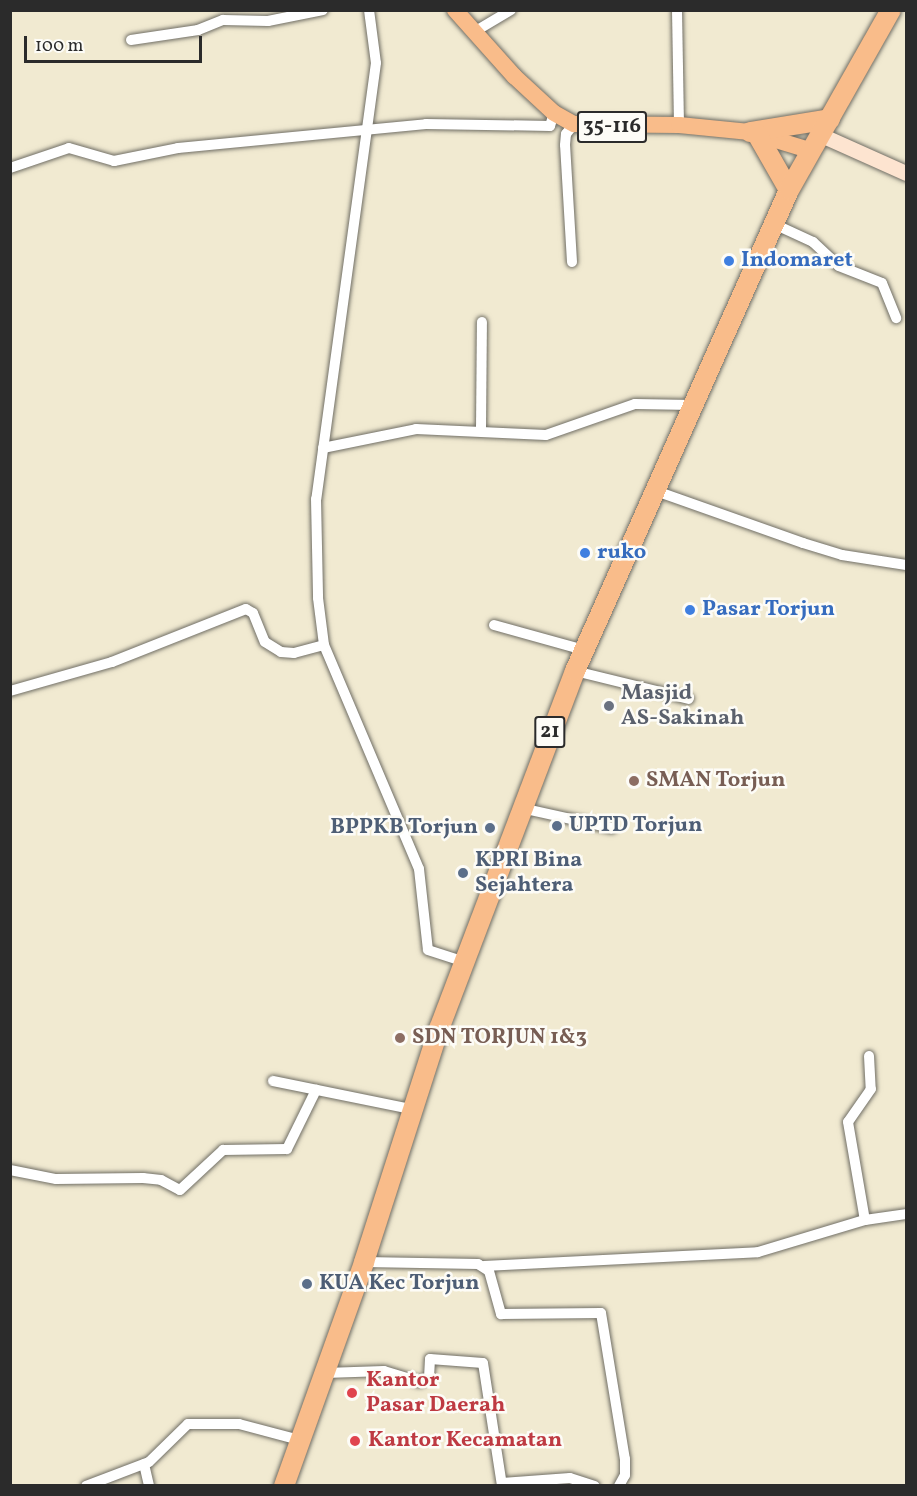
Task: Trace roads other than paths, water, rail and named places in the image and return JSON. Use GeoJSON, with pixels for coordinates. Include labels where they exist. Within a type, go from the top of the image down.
{"type":"FeatureCollection","features":[{"type":"Feature","properties":{"kind":"highway","name":"21"},"geometry":{"type":"LineString","coordinates":[[284,1485],[364,1262],[464,962],[520,808],[575,671],[789,190],[891,10]]}},
{"type":"Feature","properties":{"kind":"highway"},"geometry":{"type":"LineString","coordinates":[[754,133],[821,135]]}},
{"type":"Feature","properties":{"kind":"highway"},"geometry":{"type":"LineString","coordinates":[[754,133],[789,190]]}},
{"type":"Feature","properties":{"kind":"main road","name":"35-116"},"geometry":{"type":"LineString","coordinates":[[454,10],[514,76],[555,112],[574,124],[679,125],[754,133],[821,135]]}},
{"type":"Feature","properties":{"kind":"street"},"geometry":{"type":"LineString","coordinates":[[131,40],[198,30],[224,20],[268,21],[323,10]]}},
{"type":"Feature","properties":{"kind":"street"},"geometry":{"type":"LineString","coordinates":[[369,10],[376,63],[323,448],[315,546],[324,645],[419,869],[428,950],[464,962]]}},
{"type":"Feature","properties":{"kind":"street"},"geometry":{"type":"LineString","coordinates":[[474,32],[510,10]]}},
{"type":"Feature","properties":{"kind":"street"},"geometry":{"type":"LineString","coordinates":[[677,10],[679,125]]}},
{"type":"Feature","properties":{"kind":"street"},"geometry":{"type":"LineString","coordinates":[[10,168],[69,148],[114,161],[178,148],[426,124],[550,126],[555,112]]}},
{"type":"Feature","properties":{"kind":"street"},"geometry":{"type":"LineString","coordinates":[[572,262],[565,145],[566,134],[574,124]]}},
{"type":"Feature","properties":{"kind":"street"},"geometry":{"type":"LineString","coordinates":[[821,135],[906,173]]}},
{"type":"Feature","properties":{"kind":"street"},"geometry":{"type":"LineString","coordinates":[[774,224],[813,242],[839,266],[882,283],[896,318]]}},
{"type":"Feature","properties":{"kind":"street"},"geometry":{"type":"LineString","coordinates":[[481,429],[482,321]]}},
{"type":"Feature","properties":{"kind":"street"},"geometry":{"type":"LineString","coordinates":[[323,448],[416,429],[481,429],[546,435],[635,404],[693,405]]}},
{"type":"Feature","properties":{"kind":"street"},"geometry":{"type":"LineString","coordinates":[[656,491],[822,549],[906,565]]}},
{"type":"Feature","properties":{"kind":"street"},"geometry":{"type":"LineString","coordinates":[[10,691],[112,662],[246,609],[253,613],[265,642],[281,652],[294,653],[324,645]]}},
{"type":"Feature","properties":{"kind":"street"},"geometry":{"type":"LineString","coordinates":[[494,625],[584,650]]}},
{"type":"Feature","properties":{"kind":"street"},"geometry":{"type":"LineString","coordinates":[[575,671],[689,699]]}},
{"type":"Feature","properties":{"kind":"street"},"geometry":{"type":"LineString","coordinates":[[520,808],[612,828]]}},
{"type":"Feature","properties":{"kind":"street"},"geometry":{"type":"LineString","coordinates":[[865,1220],[848,1122],[871,1089],[869,1056]]}},
{"type":"Feature","properties":{"kind":"street"},"geometry":{"type":"LineString","coordinates":[[273,1081],[415,1110]]}},
{"type":"Feature","properties":{"kind":"street"},"geometry":{"type":"LineString","coordinates":[[10,1170],[56,1179],[143,1178],[161,1180],[180,1190],[231,1147],[279,1152],[287,1149],[316,1090]]}},
{"type":"Feature","properties":{"kind":"street"},"geometry":{"type":"LineString","coordinates":[[364,1262],[484,1266],[758,1252],[865,1220],[906,1214]]}},
{"type":"Feature","properties":{"kind":"street"},"geometry":{"type":"LineString","coordinates":[[484,1266],[492,1277],[501,1314],[516,1317],[597,1311],[605,1317],[611,1386],[625,1459],[625,1474],[619,1485]]}},
{"type":"Feature","properties":{"kind":"street"},"geometry":{"type":"LineString","coordinates":[[325,1373],[384,1371],[419,1382],[429,1378],[430,1359],[483,1363],[502,1484],[570,1478],[595,1485]]}},
{"type":"Feature","properties":{"kind":"street"},"geometry":{"type":"LineString","coordinates":[[86,1485],[144,1464],[188,1424],[239,1424],[299,1440]]}},
{"type":"Feature","properties":{"kind":"street"},"geometry":{"type":"LineString","coordinates":[[144,1464],[149,1485]]}},
{"type":"Feature","properties":{"kind":"place","name":"Indomaret"},"geometry":{"type":"Point","coordinates":[729,261]}},
{"type":"Feature","properties":{"kind":"place","name":"ruko"},"geometry":{"type":"Point","coordinates":[585,553]}},
{"type":"Feature","properties":{"kind":"place","name":"Pasar Torjun"},"geometry":{"type":"Point","coordinates":[690,610]}},
{"type":"Feature","properties":{"kind":"place","name":"Masjid AS-Sakinah"},"geometry":{"type":"Point","coordinates":[609,706]}},
{"type":"Feature","properties":{"kind":"place","name":"SMAN Torjun"},"geometry":{"type":"Point","coordinates":[634,781]}},
{"type":"Feature","properties":{"kind":"place","name":"UPTD Torjun"},"geometry":{"type":"Point","coordinates":[557,826]}},
{"type":"Feature","properties":{"kind":"place","name":"BPPKB Torjun"},"geometry":{"type":"Point","coordinates":[490,828]}},
{"type":"Feature","properties":{"kind":"place","name":"KPRI Bina Sejahtera"},"geometry":{"type":"Point","coordinates":[463,873]}},
{"type":"Feature","properties":{"kind":"place","name":"SDN TORJUN 1&3"},"geometry":{"type":"Point","coordinates":[400,1038]}},
{"type":"Feature","properties":{"kind":"place","name":"KUA Kec Torjun"},"geometry":{"type":"Point","coordinates":[307,1284]}},
{"type":"Feature","properties":{"kind":"place","name":"Kantor Pasar Daerah"},"geometry":{"type":"Point","coordinates":[352,1393]}},
{"type":"Feature","properties":{"kind":"place","name":"Kantor Kecamatan"},"geometry":{"type":"Point","coordinates":[355,1441]}}]}
